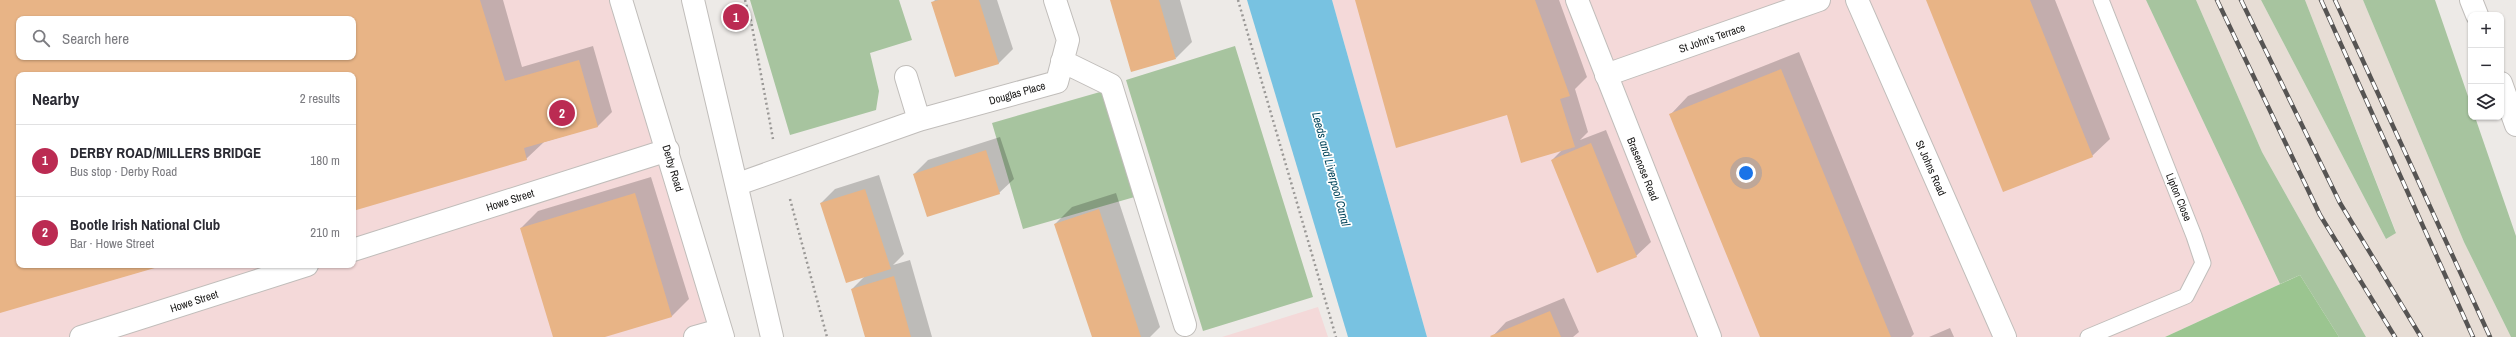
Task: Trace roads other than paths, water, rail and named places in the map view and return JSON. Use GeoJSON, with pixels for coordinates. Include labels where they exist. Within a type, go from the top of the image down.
{"type":"FeatureCollection","features":[{"type":"Feature","properties":{"kind":"main road","name":"Derby Road"},"geometry":{"type":"LineString","coordinates":[[621,0],[668,150],[722,333]]}},
{"type":"Feature","properties":{"kind":"main road"},"geometry":{"type":"LineString","coordinates":[[693,0],[738,184],[772,337]]}},
{"type":"Feature","properties":{"kind":"main road","name":"Douglas Place"},"geometry":{"type":"LineString","coordinates":[[738,184],[919,120],[1057,82],[1068,40],[1056,0]]}},
{"type":"Feature","properties":{"kind":"main road","name":"Brasenose Road"},"geometry":{"type":"LineString","coordinates":[[1577,0],[1710,337]]}},
{"type":"Feature","properties":{"kind":"main road","name":"St John's Terrace"},"geometry":{"type":"LineString","coordinates":[[1606,75],[1819,0]]}},
{"type":"Feature","properties":{"kind":"main road","name":"St Johns Road"},"geometry":{"type":"LineString","coordinates":[[1857,0],[2005,337]]}},
{"type":"Feature","properties":{"kind":"main road"},"geometry":{"type":"LineString","coordinates":[[2471,0],[2475,12]]}},
{"type":"Feature","properties":{"kind":"main road"},"geometry":{"type":"LineString","coordinates":[[1062,61],[1111,85],[1185,325]]}},
{"type":"Feature","properties":{"kind":"main road"},"geometry":{"type":"LineString","coordinates":[[906,77],[919,120]]}},
{"type":"Feature","properties":{"kind":"main road"},"geometry":{"type":"LineString","coordinates":[[2501,84],[2516,125]]}},
{"type":"Feature","properties":{"kind":"main road","name":"Howe Street"},"geometry":{"type":"LineString","coordinates":[[356,249],[668,150]]}},
{"type":"Feature","properties":{"kind":"main road","name":"Howe Street"},"geometry":{"type":"LineString","coordinates":[[81,337],[298,268]]}},
{"type":"Feature","properties":{"kind":"main road"},"geometry":{"type":"LineString","coordinates":[[695,337],[722,333]]}},
{"type":"Feature","properties":{"kind":"lane","name":"Lipton Close"},"geometry":{"type":"LineString","coordinates":[[2088,337],[2186,296],[2203,264],[2194,236],[2101,0]]}},
{"type":"Feature","properties":{"kind":"water","name":"Leeds and Liverpool Canal"},"geometry":{"type":"Polygon","coordinates":[[[1247,0],[1332,0],[1427,337],[1348,337],[1247,0]]]}},
{"type":"Feature","properties":{"kind":"railway"},"geometry":{"type":"LineString","coordinates":[[2217,0],[2320,215],[2395,337]]}},
{"type":"Feature","properties":{"kind":"railway"},"geometry":{"type":"LineString","coordinates":[[2241,0],[2340,203],[2421,337]]}},
{"type":"Feature","properties":{"kind":"railway"},"geometry":{"type":"LineString","coordinates":[[2321,0],[2473,337]]}},
{"type":"Feature","properties":{"kind":"railway"},"geometry":{"type":"LineString","coordinates":[[2335,0],[2490,337]]}},
{"type":"Feature","properties":{"kind":"place","name":"DERBY ROAD/MILLERS BRIDGE"},"geometry":{"type":"Point","coordinates":[736,17]}},
{"type":"Feature","properties":{"kind":"place","name":"Bootle Irish National Club"},"geometry":{"type":"Point","coordinates":[562,113]}}]}
